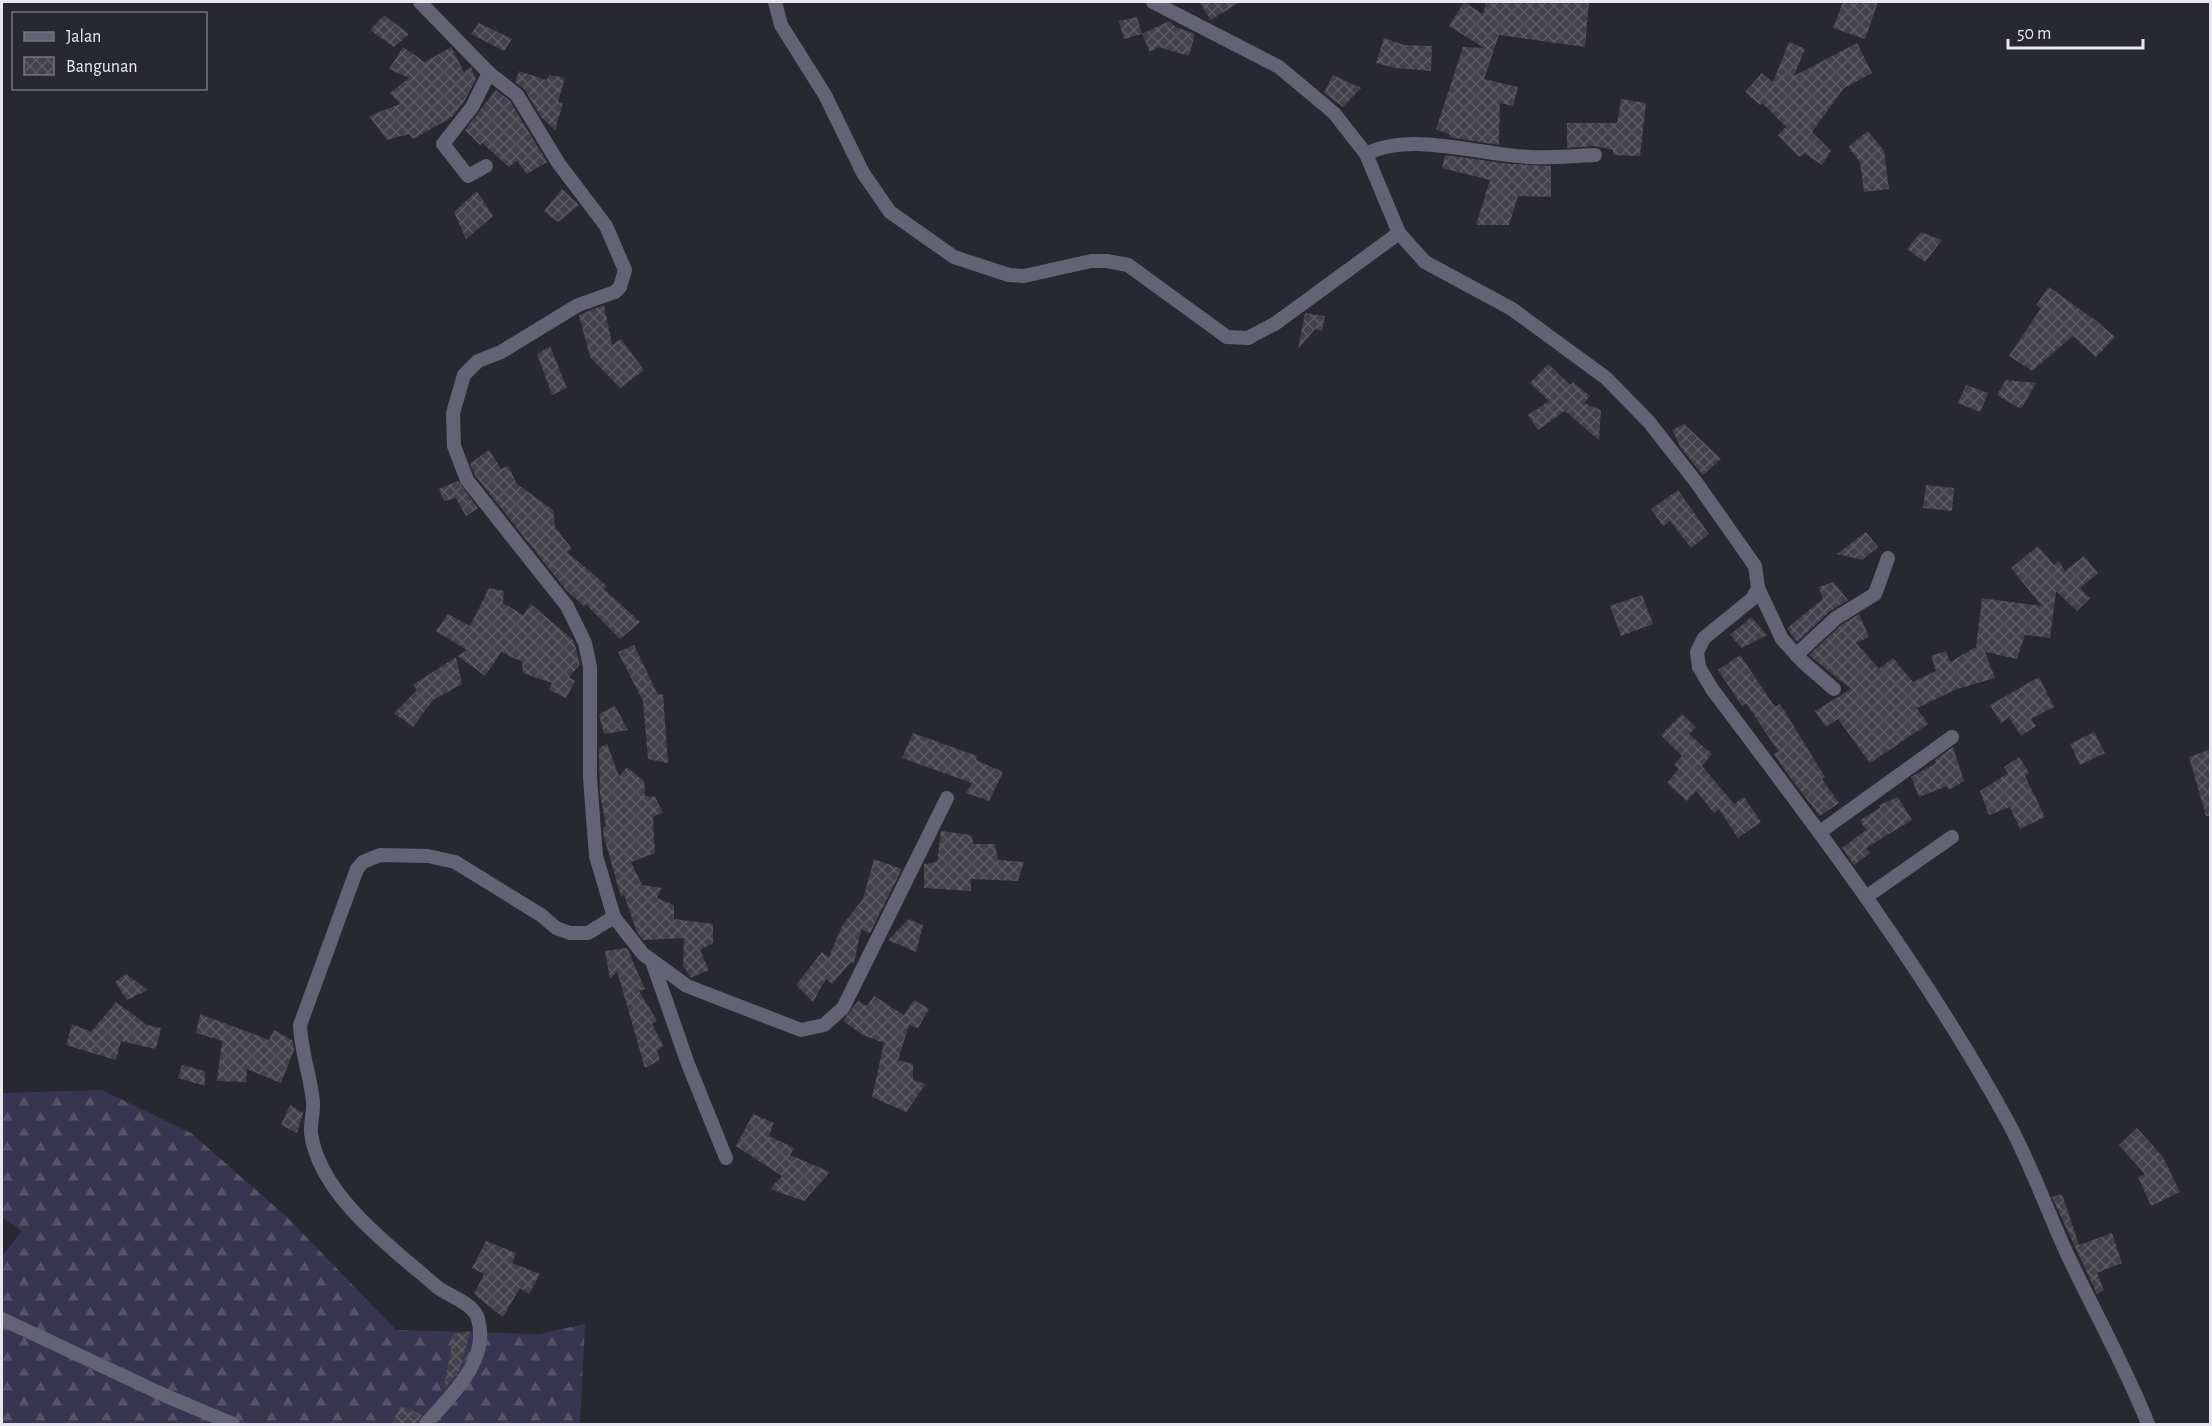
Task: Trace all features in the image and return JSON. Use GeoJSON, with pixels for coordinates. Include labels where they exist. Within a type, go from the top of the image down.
{"type":"FeatureCollection","features":[{"type":"Feature","properties":{"kind":"street"},"geometry":{"type":"LineString","coordinates":[[420,2],[489,73],[517,95],[559,164],[606,226],[616,243],[625,270],[620,287],[615,292],[578,305],[501,352],[478,361],[464,375],[453,412],[454,446],[467,480],[567,606],[585,643],[590,667],[590,778],[596,856],[614,917],[643,954],[687,986],[801,1030],[824,1025],[843,1008],[947,798]]}},
{"type":"Feature","properties":{"kind":"street"},"geometry":{"type":"LineString","coordinates":[[776,2],[781,26],[825,95],[863,173],[876,192],[890,212],[954,257],[1009,275],[1024,276],[1091,261],[1128,265],[1227,336],[1248,338],[1276,323],[1399,233]]}},
{"type":"Feature","properties":{"kind":"street"},"geometry":{"type":"LineString","coordinates":[[1154,2],[1279,67],[1334,113],[1366,154],[1399,233],[1425,262],[1512,309],[1606,378],[1649,422],[1696,482],[1755,566],[1758,588],[1782,639],[1834,689]]}},
{"type":"Feature","properties":{"kind":"street"},"geometry":{"type":"LineString","coordinates":[[486,166],[468,176],[443,144],[443,140],[472,107],[489,73]]}},
{"type":"Feature","properties":{"kind":"street"},"geometry":{"type":"LineString","coordinates":[[1366,154],[1380,147],[1426,145],[1530,157],[1595,155]]}},
{"type":"Feature","properties":{"kind":"street"},"geometry":{"type":"LineString","coordinates":[[1796,654],[1836,618],[1875,594],[1888,558]]}},
{"type":"Feature","properties":{"kind":"street"},"geometry":{"type":"LineString","coordinates":[[1758,588],[1752,599],[1704,638],[1697,652],[1699,666],[1713,689],[1820,832],[1947,1016],[2032,1167],[2068,1255],[2130,1377],[2148,1425]]}},
{"type":"Feature","properties":{"kind":"street"},"geometry":{"type":"LineString","coordinates":[[1820,832],[1952,737]]}},
{"type":"Feature","properties":{"kind":"street"},"geometry":{"type":"LineString","coordinates":[[1866,897],[1952,837]]}},
{"type":"Feature","properties":{"kind":"street"},"geometry":{"type":"LineString","coordinates":[[426,1425],[469,1375],[481,1338],[478,1317],[470,1307],[444,1292],[392,1249],[344,1202],[322,1168],[311,1133],[313,1101],[301,1048],[300,1025],[357,869],[363,862],[380,855],[428,856],[455,862],[541,915],[556,928],[570,933],[588,933],[614,917]]}},
{"type":"Feature","properties":{"kind":"street"},"geometry":{"type":"LineString","coordinates":[[652,961],[688,1064],[726,1158]]}},
{"type":"Feature","properties":{"kind":"street"},"geometry":{"type":"LineString","coordinates":[[2,1319],[233,1425]]}},
{"type":"Feature","properties":{"kind":"green space"},"geometry":{"type":"Polygon","coordinates":[[[102,1090],[191,1133],[287,1217],[396,1330],[539,1334],[585,1324],[580,1424],[2,1424],[2,1256],[22,1231],[2,1217],[2,1093],[102,1090]]]}},
{"type":"Feature","properties":{"kind":"building"},"geometry":{"type":"Polygon","coordinates":[[[1199,2],[1240,2],[1211,20],[1199,2]]]}},
{"type":"Feature","properties":{"kind":"building"},"geometry":{"type":"Polygon","coordinates":[[[1464,2],[1483,14],[1486,2],[1589,2],[1585,47],[1499,35],[1484,79],[1518,87],[1513,106],[1500,103],[1499,145],[1449,137],[1450,135],[1436,129],[1463,47],[1484,48],[1449,26],[1464,2]]]}},
{"type":"Feature","properties":{"kind":"building"},"geometry":{"type":"Polygon","coordinates":[[[1843,2],[1878,2],[1865,39],[1833,28],[1843,2]]]}},
{"type":"Feature","properties":{"kind":"building"},"geometry":{"type":"Polygon","coordinates":[[[384,15],[409,34],[394,47],[370,30],[384,15]]]}},
{"type":"Feature","properties":{"kind":"building"},"geometry":{"type":"Polygon","coordinates":[[[1137,17],[1142,34],[1124,39],[1119,21],[1137,17]]]}},
{"type":"Feature","properties":{"kind":"building"},"geometry":{"type":"Polygon","coordinates":[[[1169,21],[1176,27],[1195,34],[1189,56],[1159,47],[1150,52],[1142,34],[1169,21]]]}},
{"type":"Feature","properties":{"kind":"building"},"geometry":{"type":"Polygon","coordinates":[[[479,23],[512,39],[504,51],[471,34],[479,23]]]}},
{"type":"Feature","properties":{"kind":"building"},"geometry":{"type":"Polygon","coordinates":[[[1384,38],[1404,45],[1432,46],[1431,71],[1395,68],[1376,63],[1384,38]]]}},
{"type":"Feature","properties":{"kind":"building"},"geometry":{"type":"Polygon","coordinates":[[[1789,42],[1805,49],[1794,76],[1857,43],[1872,73],[1844,88],[1812,132],[1831,151],[1822,165],[1804,153],[1799,157],[1778,135],[1786,127],[1762,103],[1760,105],[1745,92],[1762,73],[1773,82],[1789,42]]]}},
{"type":"Feature","properties":{"kind":"building"},"geometry":{"type":"Polygon","coordinates":[[[403,47],[425,62],[451,47],[464,72],[471,67],[476,79],[464,102],[452,117],[413,139],[409,134],[387,140],[369,116],[400,104],[390,93],[409,78],[389,69],[403,47]]]}},
{"type":"Feature","properties":{"kind":"building"},"geometry":{"type":"Polygon","coordinates":[[[519,71],[546,80],[550,75],[565,78],[558,102],[563,103],[555,130],[541,117],[525,90],[515,82],[519,71]]]}},
{"type":"Feature","properties":{"kind":"building"},"geometry":{"type":"Polygon","coordinates":[[[1333,75],[1361,88],[1343,107],[1324,93],[1333,75]]]}},
{"type":"Feature","properties":{"kind":"building"},"geometry":{"type":"Polygon","coordinates":[[[496,90],[510,101],[547,162],[527,174],[517,161],[509,167],[482,143],[480,145],[465,130],[496,90]]]}},
{"type":"Feature","properties":{"kind":"building"},"geometry":{"type":"Polygon","coordinates":[[[1621,99],[1646,103],[1640,156],[1613,155],[1613,150],[1595,146],[1567,148],[1567,123],[1617,123],[1621,99]]]}},
{"type":"Feature","properties":{"kind":"building"},"geometry":{"type":"Polygon","coordinates":[[[1868,131],[1884,151],[1889,189],[1864,192],[1860,162],[1848,147],[1868,131]]]}},
{"type":"Feature","properties":{"kind":"building"},"geometry":{"type":"Polygon","coordinates":[[[1445,155],[1510,164],[1551,166],[1551,197],[1518,196],[1509,225],[1476,225],[1490,180],[1442,168],[1445,155]]]}},
{"type":"Feature","properties":{"kind":"building"},"geometry":{"type":"Polygon","coordinates":[[[562,189],[579,205],[558,222],[544,211],[562,189]]]}},
{"type":"Feature","properties":{"kind":"building"},"geometry":{"type":"Polygon","coordinates":[[[477,191],[493,216],[466,239],[454,212],[477,191]]]}},
{"type":"Feature","properties":{"kind":"building"},"geometry":{"type":"Polygon","coordinates":[[[1921,232],[1942,240],[1925,262],[1907,249],[1921,232]]]}},
{"type":"Feature","properties":{"kind":"building"},"geometry":{"type":"Polygon","coordinates":[[[2049,287],[2115,337],[2096,357],[2073,336],[2032,371],[2009,356],[2041,308],[2036,305],[2049,287]]]}},
{"type":"Feature","properties":{"kind":"building"},"geometry":{"type":"Polygon","coordinates":[[[604,305],[612,345],[621,339],[644,370],[620,388],[590,357],[579,315],[604,305]]]}},
{"type":"Feature","properties":{"kind":"building"},"geometry":{"type":"Polygon","coordinates":[[[1305,313],[1325,316],[1322,331],[1315,329],[1298,349],[1305,313]]]}},
{"type":"Feature","properties":{"kind":"building"},"geometry":{"type":"Polygon","coordinates":[[[550,346],[567,388],[552,395],[537,354],[550,346]]]}},
{"type":"Feature","properties":{"kind":"building"},"geometry":{"type":"Polygon","coordinates":[[[1548,364],[1571,385],[1573,382],[1590,396],[1584,403],[1601,410],[1599,440],[1565,411],[1538,430],[1528,415],[1549,401],[1530,383],[1548,364]]]}},
{"type":"Feature","properties":{"kind":"building"},"geometry":{"type":"Polygon","coordinates":[[[2006,380],[2036,383],[2021,409],[1997,395],[2006,380]]]}},
{"type":"Feature","properties":{"kind":"building"},"geometry":{"type":"Polygon","coordinates":[[[1966,385],[1988,393],[1980,412],[1958,403],[1966,385]]]}},
{"type":"Feature","properties":{"kind":"building"},"geometry":{"type":"Polygon","coordinates":[[[1684,424],[1721,459],[1703,475],[1681,448],[1672,430],[1684,424]]]}},
{"type":"Feature","properties":{"kind":"building"},"geometry":{"type":"Polygon","coordinates":[[[489,450],[501,469],[508,466],[517,484],[553,510],[555,527],[572,549],[567,552],[607,586],[604,589],[640,622],[620,639],[586,604],[584,606],[566,590],[475,475],[470,464],[489,450]]]}},
{"type":"Feature","properties":{"kind":"building"},"geometry":{"type":"Polygon","coordinates":[[[458,481],[478,508],[466,516],[456,498],[444,501],[439,489],[458,481]]]}},
{"type":"Feature","properties":{"kind":"building"},"geometry":{"type":"Polygon","coordinates":[[[1926,485],[1954,488],[1952,511],[1923,508],[1926,485]]]}},
{"type":"Feature","properties":{"kind":"building"},"geometry":{"type":"Polygon","coordinates":[[[1678,490],[1709,534],[1691,548],[1670,521],[1663,526],[1651,509],[1678,490]]]}},
{"type":"Feature","properties":{"kind":"building"},"geometry":{"type":"Polygon","coordinates":[[[1866,532],[1878,547],[1862,560],[1837,554],[1866,532]]]}},
{"type":"Feature","properties":{"kind":"building"},"geometry":{"type":"Polygon","coordinates":[[[2038,546],[2054,565],[2059,561],[2065,571],[2084,556],[2098,573],[2080,588],[2090,598],[2077,611],[2056,591],[2050,638],[2025,635],[2017,659],[1985,652],[1995,678],[1957,689],[1917,708],[1928,724],[1870,763],[1838,719],[1826,727],[1815,711],[1851,689],[1809,655],[1841,625],[1859,614],[1869,637],[1856,643],[1879,669],[1893,658],[1913,682],[1936,671],[1931,656],[1946,651],[1950,662],[1976,647],[1982,598],[2042,606],[2011,568],[2038,546]]]}},
{"type":"Feature","properties":{"kind":"building"},"geometry":{"type":"Polygon","coordinates":[[[1833,582],[1848,600],[1830,611],[1797,642],[1787,628],[1823,599],[1819,587],[1833,582]]]}},
{"type":"Feature","properties":{"kind":"building"},"geometry":{"type":"Polygon","coordinates":[[[489,588],[504,591],[503,603],[523,615],[531,604],[574,641],[580,665],[569,677],[575,681],[566,698],[549,690],[552,683],[523,673],[522,662],[501,652],[485,676],[458,656],[467,650],[436,631],[448,614],[470,626],[489,588]]]}},
{"type":"Feature","properties":{"kind":"building"},"geometry":{"type":"Polygon","coordinates":[[[1642,595],[1653,624],[1621,636],[1610,606],[1642,595]]]}},
{"type":"Feature","properties":{"kind":"building"},"geometry":{"type":"Polygon","coordinates":[[[1751,617],[1767,635],[1742,648],[1730,635],[1751,617]]]}},
{"type":"Feature","properties":{"kind":"building"},"geometry":{"type":"Polygon","coordinates":[[[634,645],[658,695],[663,694],[668,763],[648,759],[643,701],[618,652],[634,645]]]}},
{"type":"Feature","properties":{"kind":"building"},"geometry":{"type":"Polygon","coordinates":[[[1740,655],[1775,707],[1780,704],[1825,777],[1822,779],[1839,803],[1820,816],[1774,754],[1778,751],[1746,703],[1742,706],[1718,670],[1740,655]]]}},
{"type":"Feature","properties":{"kind":"building"},"geometry":{"type":"Polygon","coordinates":[[[456,657],[462,684],[433,700],[413,727],[394,713],[417,690],[413,685],[456,657]]]}},
{"type":"Feature","properties":{"kind":"building"},"geometry":{"type":"Polygon","coordinates":[[[2039,677],[2054,707],[2031,719],[2036,726],[2021,736],[2009,717],[2001,723],[1990,705],[2039,677]]]}},
{"type":"Feature","properties":{"kind":"building"},"geometry":{"type":"Polygon","coordinates":[[[615,706],[628,730],[604,734],[599,714],[615,706]]]}},
{"type":"Feature","properties":{"kind":"building"},"geometry":{"type":"Polygon","coordinates":[[[1682,714],[1696,727],[1689,734],[1712,754],[1702,766],[1734,804],[1744,797],[1761,822],[1738,838],[1719,809],[1714,813],[1696,791],[1687,801],[1667,783],[1679,769],[1674,765],[1682,756],[1661,735],[1682,714]]]}},
{"type":"Feature","properties":{"kind":"building"},"geometry":{"type":"Polygon","coordinates":[[[2094,732],[2105,753],[2080,765],[2070,744],[2094,732]]]}},
{"type":"Feature","properties":{"kind":"building"},"geometry":{"type":"Polygon","coordinates":[[[913,733],[977,756],[976,760],[1003,772],[989,801],[966,793],[972,783],[902,758],[913,733]]]}},
{"type":"Feature","properties":{"kind":"building"},"geometry":{"type":"Polygon","coordinates":[[[607,744],[619,776],[627,767],[644,781],[645,796],[655,797],[663,812],[653,817],[655,853],[631,862],[642,885],[662,888],[657,898],[674,905],[674,919],[713,924],[713,943],[700,950],[709,970],[691,978],[683,966],[684,938],[643,940],[637,932],[624,895],[621,897],[604,837],[603,827],[606,826],[600,795],[599,748],[607,744]]]}},
{"type":"Feature","properties":{"kind":"building"},"geometry":{"type":"Polygon","coordinates":[[[1953,747],[1964,781],[1949,790],[1947,786],[1919,797],[1911,777],[1936,763],[1935,760],[1953,747]]]}},
{"type":"Feature","properties":{"kind":"building"},"geometry":{"type":"Polygon","coordinates":[[[2211,749],[2211,816],[2206,816],[2189,757],[2211,749]]]}},
{"type":"Feature","properties":{"kind":"building"},"geometry":{"type":"Polygon","coordinates":[[[2019,757],[2029,773],[2025,776],[2045,817],[2020,829],[2010,807],[1989,815],[1980,791],[2008,773],[2004,767],[2019,757]]]}},
{"type":"Feature","properties":{"kind":"building"},"geometry":{"type":"Polygon","coordinates":[[[1898,797],[1912,820],[1866,848],[1870,853],[1854,865],[1842,848],[1866,830],[1860,820],[1880,808],[1879,805],[1898,797]]]}},
{"type":"Feature","properties":{"kind":"building"},"geometry":{"type":"Polygon","coordinates":[[[941,831],[971,835],[974,844],[995,844],[998,860],[1024,862],[1018,881],[971,879],[971,891],[924,888],[924,864],[937,862],[941,831]]]}},
{"type":"Feature","properties":{"kind":"building"},"geometry":{"type":"Polygon","coordinates":[[[874,859],[902,869],[870,933],[861,930],[854,963],[851,962],[832,984],[826,979],[813,1002],[796,985],[822,952],[829,957],[842,926],[863,899],[874,859]]]}},
{"type":"Feature","properties":{"kind":"building"},"geometry":{"type":"Polygon","coordinates":[[[909,919],[923,925],[916,952],[888,940],[909,919]]]}},
{"type":"Feature","properties":{"kind":"building"},"geometry":{"type":"Polygon","coordinates":[[[627,948],[645,989],[639,991],[657,1021],[652,1024],[663,1045],[657,1051],[660,1060],[645,1068],[617,971],[610,979],[605,951],[627,948]]]}},
{"type":"Feature","properties":{"kind":"building"},"geometry":{"type":"Polygon","coordinates":[[[126,974],[148,990],[127,1000],[115,982],[126,974]]]}},
{"type":"Feature","properties":{"kind":"building"},"geometry":{"type":"Polygon","coordinates":[[[874,996],[904,1015],[914,1000],[929,1009],[918,1028],[909,1025],[898,1060],[913,1064],[913,1080],[926,1084],[906,1112],[872,1097],[884,1043],[863,1035],[843,1021],[858,1001],[867,1006],[874,996]]]}},
{"type":"Feature","properties":{"kind":"building"},"geometry":{"type":"Polygon","coordinates":[[[116,1002],[147,1025],[161,1028],[156,1049],[121,1041],[116,1060],[66,1045],[72,1024],[91,1032],[116,1002]]]}},
{"type":"Feature","properties":{"kind":"building"},"geometry":{"type":"Polygon","coordinates":[[[200,1014],[269,1040],[274,1030],[292,1040],[294,1050],[281,1083],[247,1069],[246,1082],[217,1081],[222,1041],[196,1033],[200,1014]]]}},
{"type":"Feature","properties":{"kind":"building"},"geometry":{"type":"Polygon","coordinates":[[[182,1065],[205,1071],[205,1086],[178,1078],[182,1065]]]}},
{"type":"Feature","properties":{"kind":"building"},"geometry":{"type":"Polygon","coordinates":[[[290,1105],[303,1113],[297,1133],[281,1125],[290,1105]]]}},
{"type":"Feature","properties":{"kind":"building"},"geometry":{"type":"Polygon","coordinates":[[[753,1114],[774,1123],[769,1136],[794,1148],[790,1155],[830,1172],[804,1201],[770,1189],[782,1176],[736,1146],[753,1114]]]}},
{"type":"Feature","properties":{"kind":"building"},"geometry":{"type":"Polygon","coordinates":[[[2137,1128],[2163,1157],[2180,1192],[2151,1206],[2138,1177],[2145,1174],[2119,1145],[2137,1128]]]}},
{"type":"Feature","properties":{"kind":"building"},"geometry":{"type":"Polygon","coordinates":[[[2062,1194],[2079,1245],[2112,1233],[2122,1263],[2097,1273],[2104,1290],[2097,1294],[2052,1197],[2062,1194]]]}},
{"type":"Feature","properties":{"kind":"building"},"geometry":{"type":"Polygon","coordinates":[[[486,1241],[516,1253],[512,1263],[540,1274],[529,1294],[520,1288],[503,1317],[474,1294],[484,1274],[472,1268],[486,1241]]]}},
{"type":"Feature","properties":{"kind":"building"},"geometry":{"type":"Polygon","coordinates":[[[470,1331],[460,1369],[444,1387],[454,1334],[470,1331]]]}},
{"type":"Feature","properties":{"kind":"building"},"geometry":{"type":"Polygon","coordinates":[[[401,1406],[422,1415],[417,1425],[391,1425],[401,1406]]]}}]}
